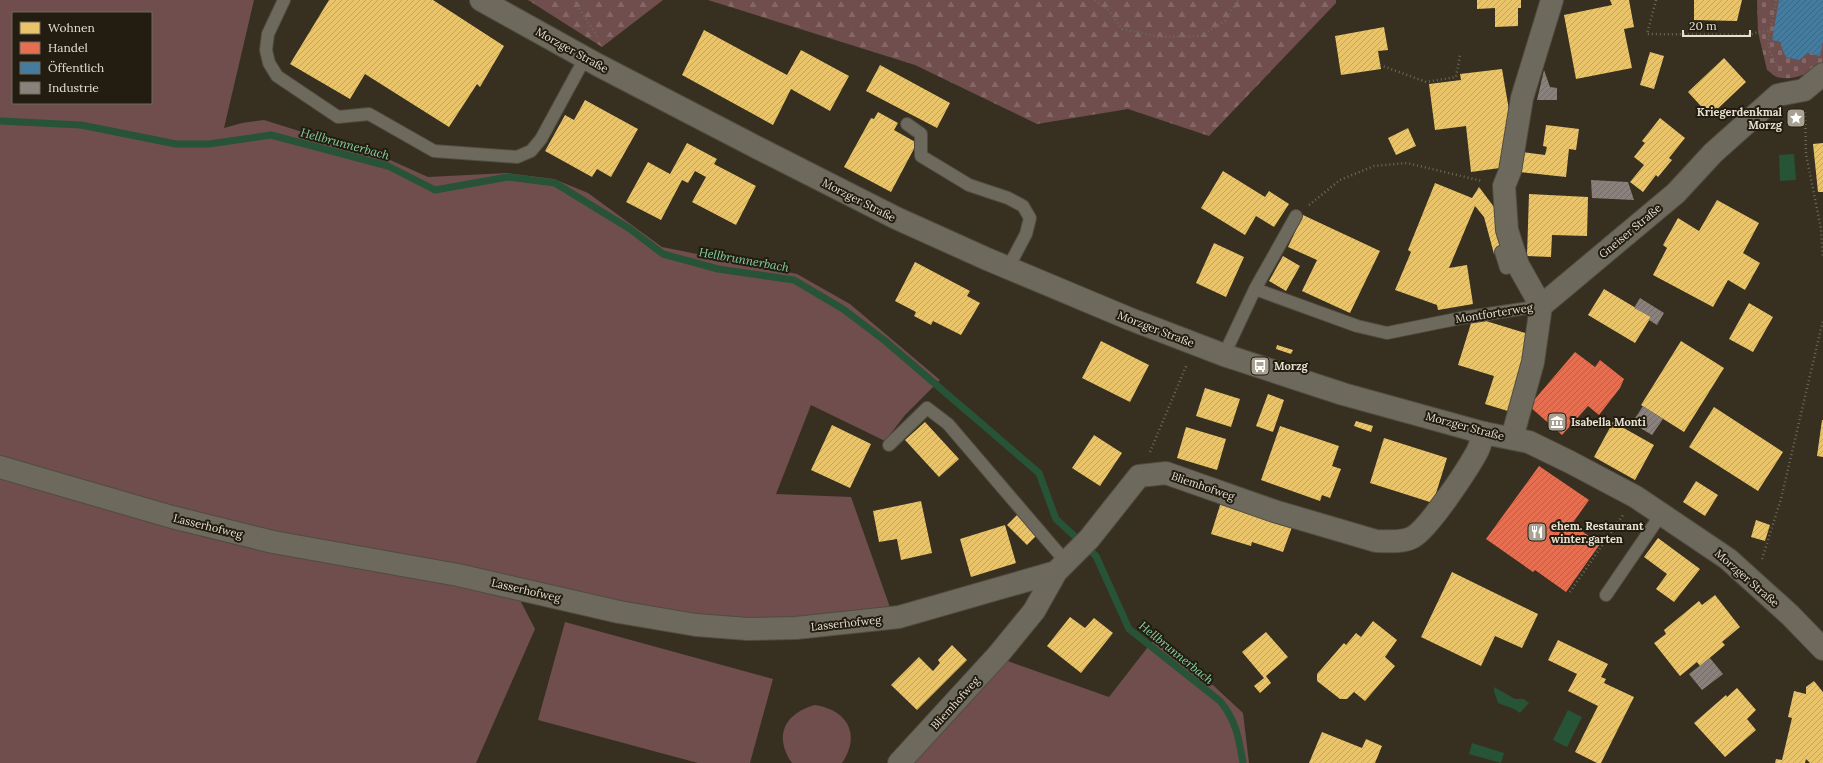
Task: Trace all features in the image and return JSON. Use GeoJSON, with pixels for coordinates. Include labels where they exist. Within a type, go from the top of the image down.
{"type":"FeatureCollection","features":[{"type":"Feature","properties":{"kind":"street","name":"Morzger Straße"},"geometry":{"type":"LineString","coordinates":[[481,0],[585,58],[896,218],[1008,268],[1130,319],[1224,355],[1343,394],[1484,433],[1529,442],[1636,497],[1662,513],[1728,559],[1790,616],[1823,649]]}},
{"type":"Feature","properties":{"kind":"street","name":"Montforterweg"},"geometry":{"type":"LineString","coordinates":[[1541,306],[1518,265],[1507,230],[1504,186],[1510,171],[1522,98],[1552,0]]}},
{"type":"Feature","properties":{"kind":"street","name":"Gneiser Straße"},"geometry":{"type":"LineString","coordinates":[[1541,306],[1676,192],[1713,153],[1778,95],[1804,90],[1823,74]]}},
{"type":"Feature","properties":{"kind":"street"},"geometry":{"type":"LineString","coordinates":[[1512,438],[1533,362],[1541,306]]}},
{"type":"Feature","properties":{"kind":"street","name":"Bliemhofweg"},"geometry":{"type":"LineString","coordinates":[[899,763],[998,655],[1034,611],[1072,556],[1139,476],[1166,473],[1281,513],[1376,541],[1393,541],[1412,538],[1424,527],[1470,463],[1478,450],[1484,433]]}},
{"type":"Feature","properties":{"kind":"street","name":"Lasserhofweg"},"geometry":{"type":"LineString","coordinates":[[0,467],[172,517],[273,542],[458,575],[618,612],[696,625],[748,630],[796,628],[899,618],[1072,556]]}},
{"type":"Feature","properties":{"kind":"lane"},"geometry":{"type":"LineString","coordinates":[[284,0],[268,34],[266,50],[269,63],[277,76],[338,117],[369,114],[434,151],[517,157],[532,151],[541,139],[585,58]]}},
{"type":"Feature","properties":{"kind":"lane"},"geometry":{"type":"LineString","coordinates":[[907,124],[921,134],[921,156],[969,185],[1008,198],[1024,206],[1030,218],[1026,234],[1008,268]]}},
{"type":"Feature","properties":{"kind":"lane"},"geometry":{"type":"LineString","coordinates":[[1224,355],[1255,289],[1296,216]]}},
{"type":"Feature","properties":{"kind":"lane"},"geometry":{"type":"LineString","coordinates":[[1501,252],[1506,268],[1518,265]]}},
{"type":"Feature","properties":{"kind":"lane","name":"Montforterweg"},"geometry":{"type":"LineString","coordinates":[[1255,289],[1357,326],[1387,333],[1461,318],[1541,306]]}},
{"type":"Feature","properties":{"kind":"lane"},"geometry":{"type":"LineString","coordinates":[[889,445],[927,408],[948,424],[1072,556]]}},
{"type":"Feature","properties":{"kind":"lane"},"geometry":{"type":"LineString","coordinates":[[1606,595],[1662,513]]}},
{"type":"Feature","properties":{"kind":"path"},"geometry":{"type":"LineString","coordinates":[[1095,0],[1109,11],[1122,29],[1160,37],[1200,36],[1225,21],[1238,0]]}},
{"type":"Feature","properties":{"kind":"path"},"geometry":{"type":"LineString","coordinates":[[1656,0],[1647,34],[1749,35],[1769,31]]}},
{"type":"Feature","properties":{"kind":"path"},"geometry":{"type":"LineString","coordinates":[[1776,0],[1768,42],[1770,52],[1780,70],[1785,71]]}},
{"type":"Feature","properties":{"kind":"path"},"geometry":{"type":"LineString","coordinates":[[575,2],[601,42]]}},
{"type":"Feature","properties":{"kind":"path"},"geometry":{"type":"LineString","coordinates":[[1380,65],[1426,82],[1456,77],[1460,55]]}},
{"type":"Feature","properties":{"kind":"path"},"geometry":{"type":"LineString","coordinates":[[1804,90],[1806,154],[1821,229],[1823,258]]}},
{"type":"Feature","properties":{"kind":"path"},"geometry":{"type":"LineString","coordinates":[[1296,216],[1340,180],[1374,166],[1407,163],[1504,186]]}},
{"type":"Feature","properties":{"kind":"path"},"geometry":{"type":"LineString","coordinates":[[1764,554],[1781,499],[1823,320]]}},
{"type":"Feature","properties":{"kind":"path"},"geometry":{"type":"LineString","coordinates":[[1139,476],[1190,357]]}},
{"type":"Feature","properties":{"kind":"path"},"geometry":{"type":"LineString","coordinates":[[1570,592],[1624,515]]}},
{"type":"Feature","properties":{"kind":"green space"},"geometry":{"type":"Polygon","coordinates":[[[0,0],[254,0],[224,128],[242,123],[264,120],[347,146],[368,150],[428,177],[507,173],[554,179],[588,193],[662,247],[797,274],[850,304],[940,380],[905,415],[885,441],[811,405],[776,494],[851,497],[892,613],[727,624],[525,584],[521,602],[535,629],[476,763],[0,763],[0,0]]]}},
{"type":"Feature","properties":{"kind":"green space"},"geometry":{"type":"Polygon","coordinates":[[[528,0],[663,0],[602,47],[528,0]]]}},
{"type":"Feature","properties":{"kind":"green space"},"geometry":{"type":"Polygon","coordinates":[[[708,0],[1336,0],[1336,3],[1209,136],[1128,109],[1037,124],[915,65],[708,0]]]}},
{"type":"Feature","properties":{"kind":"green space"},"geometry":{"type":"Polygon","coordinates":[[[1757,0],[1823,0],[1823,64],[1807,73],[1789,78],[1777,77],[1767,70],[1758,32],[1757,0]]]}},
{"type":"Feature","properties":{"kind":"green space"},"geometry":{"type":"Polygon","coordinates":[[[565,622],[773,679],[750,763],[698,763],[538,720],[565,622]]]}},
{"type":"Feature","properties":{"kind":"green space"},"geometry":{"type":"Polygon","coordinates":[[[1158,634],[1243,713],[1249,763],[904,763],[1005,660],[1109,697],[1158,634]]]}},
{"type":"Feature","properties":{"kind":"green space"},"geometry":{"type":"Polygon","coordinates":[[[815,705],[836,712],[848,725],[851,734],[850,743],[848,753],[842,763],[792,763],[786,753],[783,744],[785,727],[796,714],[815,705]]]}},
{"type":"Feature","properties":{"kind":"shaded area"},"geometry":{"type":"Polygon","coordinates":[[[1794,154],[1796,180],[1780,181],[1779,155],[1794,154]]]}},
{"type":"Feature","properties":{"kind":"shaded area"},"geometry":{"type":"Polygon","coordinates":[[[1494,687],[1515,699],[1524,699],[1529,703],[1520,713],[1498,703],[1494,687]]]}},
{"type":"Feature","properties":{"kind":"shaded area"},"geometry":{"type":"Polygon","coordinates":[[[1568,710],[1582,717],[1567,747],[1553,740],[1568,710]]]}},
{"type":"Feature","properties":{"kind":"shaded area"},"geometry":{"type":"Polygon","coordinates":[[[1472,743],[1504,753],[1501,763],[1469,754],[1472,743]]]}},
{"type":"Feature","properties":{"kind":"building: Wohnen"},"geometry":{"type":"Polygon","coordinates":[[[329,0],[433,0],[504,46],[480,87],[477,84],[449,127],[365,74],[350,99],[290,64],[329,0]]]}},
{"type":"Feature","properties":{"kind":"building: Wohnen"},"geometry":{"type":"Polygon","coordinates":[[[1477,0],[1521,0],[1521,8],[1518,8],[1518,26],[1495,27],[1495,8],[1477,9],[1477,0]]]}},
{"type":"Feature","properties":{"kind":"building: Wohnen"},"geometry":{"type":"Polygon","coordinates":[[[1610,0],[1629,0],[1634,27],[1624,29],[1632,68],[1576,79],[1564,15],[1612,5],[1610,0]]]}},
{"type":"Feature","properties":{"kind":"building: Wohnen"},"geometry":{"type":"Polygon","coordinates":[[[1694,0],[1742,0],[1737,21],[1694,20],[1694,0]]]}},
{"type":"Feature","properties":{"kind":"building: Wohnen"},"geometry":{"type":"Polygon","coordinates":[[[1384,27],[1388,50],[1378,51],[1381,69],[1341,75],[1335,36],[1384,27]]]}},
{"type":"Feature","properties":{"kind":"building: Wohnen"},"geometry":{"type":"Polygon","coordinates":[[[704,30],[787,75],[801,50],[849,76],[830,111],[791,89],[773,125],[682,75],[704,30]]]}},
{"type":"Feature","properties":{"kind":"building: Wohnen"},"geometry":{"type":"Polygon","coordinates":[[[1650,52],[1664,56],[1654,89],[1640,85],[1650,52]]]}},
{"type":"Feature","properties":{"kind":"building: Wohnen"},"geometry":{"type":"Polygon","coordinates":[[[1724,58],[1746,82],[1710,116],[1688,92],[1724,58]]]}},
{"type":"Feature","properties":{"kind":"building: Wohnen"},"geometry":{"type":"Polygon","coordinates":[[[880,65],[950,103],[937,128],[866,91],[880,65]]]}},
{"type":"Feature","properties":{"kind":"building: Wohnen"},"geometry":{"type":"Polygon","coordinates":[[[1502,69],[1510,116],[1507,167],[1471,172],[1466,126],[1435,130],[1429,84],[1461,80],[1460,74],[1502,69]]]}},
{"type":"Feature","properties":{"kind":"building: Wohnen"},"geometry":{"type":"Polygon","coordinates":[[[585,100],[638,129],[611,177],[597,169],[592,177],[545,151],[565,115],[574,120],[585,100]]]}},
{"type":"Feature","properties":{"kind":"building: Wohnen"},"geometry":{"type":"Polygon","coordinates":[[[878,112],[898,123],[894,130],[917,143],[891,192],[844,167],[871,118],[874,119],[878,112]]]}},
{"type":"Feature","properties":{"kind":"building: Wohnen"},"geometry":{"type":"Polygon","coordinates":[[[1660,118],[1685,138],[1669,158],[1672,160],[1658,177],[1656,175],[1643,192],[1630,182],[1644,165],[1634,157],[1645,143],[1642,141],[1660,118]]]}},
{"type":"Feature","properties":{"kind":"building: Wohnen"},"geometry":{"type":"Polygon","coordinates":[[[1546,125],[1579,129],[1576,150],[1569,149],[1566,177],[1520,172],[1522,152],[1545,155],[1547,147],[1543,146],[1546,125]]]}},
{"type":"Feature","properties":{"kind":"building: Wohnen"},"geometry":{"type":"Polygon","coordinates":[[[1408,128],[1416,146],[1396,155],[1388,138],[1408,128]]]}},
{"type":"Feature","properties":{"kind":"building: Wohnen"},"geometry":{"type":"Polygon","coordinates":[[[687,143],[717,159],[714,164],[756,186],[736,225],[692,202],[706,177],[695,171],[688,183],[682,180],[661,220],[626,202],[648,162],[670,174],[687,143]]]}},
{"type":"Feature","properties":{"kind":"building: Wohnen"},"geometry":{"type":"Polygon","coordinates":[[[1823,143],[1823,192],[1818,192],[1813,144],[1823,143]]]}},
{"type":"Feature","properties":{"kind":"building: Wohnen"},"geometry":{"type":"Polygon","coordinates":[[[1223,171],[1265,197],[1269,191],[1289,204],[1274,227],[1256,216],[1245,235],[1201,208],[1223,171]]]}},
{"type":"Feature","properties":{"kind":"building: Wohnen"},"geometry":{"type":"Polygon","coordinates":[[[1435,183],[1472,198],[1479,187],[1497,211],[1507,251],[1494,254],[1484,217],[1475,206],[1449,268],[1467,265],[1473,304],[1438,310],[1437,305],[1395,290],[1411,252],[1408,250],[1435,183]]]}},
{"type":"Feature","properties":{"kind":"building: Wohnen"},"geometry":{"type":"Polygon","coordinates":[[[1529,194],[1588,197],[1587,236],[1552,235],[1551,257],[1527,256],[1529,194]]]}},
{"type":"Feature","properties":{"kind":"building: Wohnen"},"geometry":{"type":"Polygon","coordinates":[[[1717,200],[1759,223],[1743,253],[1760,263],[1745,290],[1728,280],[1713,307],[1653,275],[1667,248],[1663,245],[1678,218],[1699,231],[1717,200]]]}},
{"type":"Feature","properties":{"kind":"building: Wohnen"},"geometry":{"type":"Polygon","coordinates":[[[1303,215],[1380,251],[1350,313],[1302,291],[1317,260],[1288,247],[1303,215]]]}},
{"type":"Feature","properties":{"kind":"building: Wohnen"},"geometry":{"type":"Polygon","coordinates":[[[1214,243],[1244,257],[1226,297],[1196,283],[1214,243]]]}},
{"type":"Feature","properties":{"kind":"building: Wohnen"},"geometry":{"type":"Polygon","coordinates":[[[1283,256],[1300,266],[1286,291],[1269,281],[1283,256]]]}},
{"type":"Feature","properties":{"kind":"building: Wohnen"},"geometry":{"type":"Polygon","coordinates":[[[915,262],[970,291],[967,296],[980,303],[961,335],[933,321],[931,325],[914,316],[916,312],[895,301],[915,262]]]}},
{"type":"Feature","properties":{"kind":"building: Wohnen"},"geometry":{"type":"Polygon","coordinates":[[[1604,289],[1651,317],[1635,343],[1588,315],[1604,289]]]}},
{"type":"Feature","properties":{"kind":"building: Wohnen"},"geometry":{"type":"Polygon","coordinates":[[[1749,303],[1773,317],[1753,352],[1729,339],[1749,303]]]}},
{"type":"Feature","properties":{"kind":"building: Wohnen"},"geometry":{"type":"Polygon","coordinates":[[[1473,317],[1532,335],[1511,412],[1485,404],[1494,376],[1458,365],[1473,317]]]}},
{"type":"Feature","properties":{"kind":"building: Wohnen"},"geometry":{"type":"Polygon","coordinates":[[[1101,341],[1149,365],[1130,402],[1082,378],[1101,341]]]}},
{"type":"Feature","properties":{"kind":"building: Wohnen"},"geometry":{"type":"Polygon","coordinates":[[[1681,341],[1724,368],[1684,432],[1641,405],[1681,341]]]}},
{"type":"Feature","properties":{"kind":"building: Wohnen"},"geometry":{"type":"Polygon","coordinates":[[[1277,345],[1293,350],[1291,354],[1276,349],[1277,345]]]}},
{"type":"Feature","properties":{"kind":"building: Wohnen"},"geometry":{"type":"Polygon","coordinates":[[[1205,388],[1240,399],[1231,427],[1196,416],[1205,388]]]}},
{"type":"Feature","properties":{"kind":"building: Wohnen"},"geometry":{"type":"Polygon","coordinates":[[[1268,394],[1284,400],[1273,432],[1256,426],[1268,394]]]}},
{"type":"Feature","properties":{"kind":"building: Wohnen"},"geometry":{"type":"Polygon","coordinates":[[[1714,407],[1783,452],[1758,491],[1689,447],[1714,407]]]}},
{"type":"Feature","properties":{"kind":"building: Wohnen"},"geometry":{"type":"Polygon","coordinates":[[[1823,420],[1823,457],[1817,456],[1823,420]]]}},
{"type":"Feature","properties":{"kind":"building: Wohnen"},"geometry":{"type":"Polygon","coordinates":[[[1356,421],[1373,426],[1371,432],[1354,426],[1356,421]]]}},
{"type":"Feature","properties":{"kind":"building: Wohnen"},"geometry":{"type":"Polygon","coordinates":[[[925,422],[959,459],[939,477],[905,440],[925,422]]]}},
{"type":"Feature","properties":{"kind":"building: Wohnen"},"geometry":{"type":"Polygon","coordinates":[[[1613,422],[1654,445],[1635,480],[1594,457],[1613,422]]]}},
{"type":"Feature","properties":{"kind":"building: Wohnen"},"geometry":{"type":"Polygon","coordinates":[[[832,425],[871,444],[850,488],[811,470],[832,425]]]}},
{"type":"Feature","properties":{"kind":"building: Wohnen"},"geometry":{"type":"Polygon","coordinates":[[[1280,426],[1339,446],[1332,466],[1341,469],[1330,498],[1322,495],[1320,501],[1261,480],[1280,426]]]}},
{"type":"Feature","properties":{"kind":"building: Wohnen"},"geometry":{"type":"Polygon","coordinates":[[[1186,427],[1226,439],[1217,470],[1177,458],[1186,427]]]}},
{"type":"Feature","properties":{"kind":"building: Wohnen"},"geometry":{"type":"Polygon","coordinates":[[[1094,435],[1122,453],[1100,486],[1072,468],[1094,435]]]}},
{"type":"Feature","properties":{"kind":"building: Wohnen"},"geometry":{"type":"Polygon","coordinates":[[[1384,438],[1447,458],[1433,503],[1370,483],[1384,438]]]}},
{"type":"Feature","properties":{"kind":"building: Wohnen"},"geometry":{"type":"Polygon","coordinates":[[[1696,481],[1718,495],[1705,516],[1683,502],[1696,481]]]}},
{"type":"Feature","properties":{"kind":"building: Wohnen"},"geometry":{"type":"Polygon","coordinates":[[[921,501],[932,553],[901,560],[897,539],[879,542],[873,511],[921,501]]]}},
{"type":"Feature","properties":{"kind":"building: Wohnen"},"geometry":{"type":"Polygon","coordinates":[[[1221,502],[1292,527],[1283,552],[1252,542],[1251,546],[1211,534],[1221,502]]]}},
{"type":"Feature","properties":{"kind":"building: Wohnen"},"geometry":{"type":"Polygon","coordinates":[[[1018,514],[1037,535],[1027,545],[1007,525],[1018,514]]]}},
{"type":"Feature","properties":{"kind":"building: Wohnen"},"geometry":{"type":"Polygon","coordinates":[[[1756,520],[1770,525],[1765,541],[1751,537],[1756,520]]]}},
{"type":"Feature","properties":{"kind":"building: Wohnen"},"geometry":{"type":"Polygon","coordinates":[[[1005,525],[1016,563],[971,577],[960,539],[1005,525]]]}},
{"type":"Feature","properties":{"kind":"building: Wohnen"},"geometry":{"type":"Polygon","coordinates":[[[1658,538],[1700,569],[1674,602],[1656,589],[1667,574],[1644,557],[1658,538]]]}},
{"type":"Feature","properties":{"kind":"building: Wohnen"},"geometry":{"type":"Polygon","coordinates":[[[1452,572],[1538,614],[1522,648],[1495,636],[1481,666],[1421,637],[1452,572]]]}},
{"type":"Feature","properties":{"kind":"building: Wohnen"},"geometry":{"type":"Polygon","coordinates":[[[1715,595],[1740,627],[1722,642],[1725,645],[1700,666],[1697,662],[1680,676],[1654,643],[1666,634],[1664,630],[1699,601],[1702,605],[1715,595]]]}},
{"type":"Feature","properties":{"kind":"building: Wohnen"},"geometry":{"type":"Polygon","coordinates":[[[1070,617],[1085,628],[1094,618],[1113,633],[1081,673],[1047,646],[1070,617]]]}},
{"type":"Feature","properties":{"kind":"building: Wohnen"},"geometry":{"type":"Polygon","coordinates":[[[1373,621],[1397,640],[1385,657],[1395,666],[1365,701],[1354,692],[1347,699],[1340,699],[1317,681],[1317,674],[1344,643],[1346,645],[1356,633],[1361,637],[1373,621]]]}},
{"type":"Feature","properties":{"kind":"building: Wohnen"},"geometry":{"type":"Polygon","coordinates":[[[1266,632],[1288,657],[1266,676],[1271,683],[1260,693],[1254,686],[1264,678],[1242,652],[1266,632]]]}},
{"type":"Feature","properties":{"kind":"building: Wohnen"},"geometry":{"type":"Polygon","coordinates":[[[1558,640],[1608,664],[1601,677],[1606,679],[1604,683],[1634,697],[1601,763],[1597,763],[1575,752],[1598,706],[1568,691],[1577,674],[1548,660],[1558,640]]]}},
{"type":"Feature","properties":{"kind":"building: Wohnen"},"geometry":{"type":"Polygon","coordinates":[[[952,645],[967,660],[917,710],[891,685],[919,657],[933,671],[940,663],[938,660],[952,645]]]}},
{"type":"Feature","properties":{"kind":"building: Wohnen"},"geometry":{"type":"Polygon","coordinates":[[[1814,681],[1823,692],[1823,763],[1810,763],[1806,759],[1805,763],[1775,763],[1776,759],[1782,760],[1792,718],[1788,717],[1794,691],[1806,694],[1806,687],[1814,681]]]}},
{"type":"Feature","properties":{"kind":"building: Wohnen"},"geometry":{"type":"Polygon","coordinates":[[[1737,688],[1756,710],[1747,719],[1756,730],[1725,757],[1694,723],[1726,695],[1727,697],[1737,688]]]}},
{"type":"Feature","properties":{"kind":"building: Wohnen"},"geometry":{"type":"Polygon","coordinates":[[[1322,732],[1362,748],[1366,739],[1382,746],[1375,763],[1309,763],[1322,732]]]}},
{"type":"Feature","properties":{"kind":"building: Handel"},"geometry":{"type":"Polygon","coordinates":[[[1575,352],[1595,367],[1600,360],[1624,379],[1620,388],[1599,415],[1588,406],[1562,435],[1529,406],[1575,352]]]}},
{"type":"Feature","properties":{"kind":"building: Handel","name":"ehem. Restaurant winter.garten"},"geometry":{"type":"Polygon","coordinates":[[[1539,466],[1589,500],[1572,524],[1600,544],[1566,592],[1535,570],[1533,572],[1486,539],[1539,466]]]}},
{"type":"Feature","properties":{"kind":"building: Öffentlich"},"geometry":{"type":"Polygon","coordinates":[[[1779,0],[1823,0],[1823,42],[1820,56],[1808,53],[1799,60],[1786,57],[1781,46],[1781,42],[1772,40],[1779,0]]]}},
{"type":"Feature","properties":{"kind":"building: Industrie"},"geometry":{"type":"Polygon","coordinates":[[[1544,70],[1550,87],[1557,88],[1557,100],[1537,100],[1544,70]]]}},
{"type":"Feature","properties":{"kind":"building: Industrie"},"geometry":{"type":"Polygon","coordinates":[[[1591,180],[1628,182],[1634,200],[1592,198],[1591,180]]]}},
{"type":"Feature","properties":{"kind":"building: Industrie"},"geometry":{"type":"Polygon","coordinates":[[[1640,298],[1664,313],[1657,325],[1649,320],[1651,317],[1634,308],[1640,298]]]}},
{"type":"Feature","properties":{"kind":"building: Industrie"},"geometry":{"type":"Polygon","coordinates":[[[1643,406],[1663,419],[1652,435],[1632,423],[1643,406]]]}},
{"type":"Feature","properties":{"kind":"building: Industrie"},"geometry":{"type":"Polygon","coordinates":[[[1710,658],[1723,674],[1702,690],[1689,674],[1710,658]]]}},
{"type":"Feature","properties":{"kind":"waterway","name":"Hellbrunnerbach"},"geometry":{"type":"LineString","coordinates":[[0,121],[81,125],[176,144],[209,144],[271,135],[388,166],[435,190],[508,177],[555,183],[630,229],[663,254],[718,269],[794,280],[843,309],[884,340],[1039,473],[1056,519],[1096,556],[1129,629],[1220,701],[1230,715],[1236,730],[1243,763]]}},
{"type":"Feature","properties":{"kind":"place","name":"Kriegerdenkmal Morzg"},"geometry":{"type":"Point","coordinates":[1796,118]}},
{"type":"Feature","properties":{"kind":"place","name":"Morzg"},"geometry":{"type":"Point","coordinates":[1260,366]}},
{"type":"Feature","properties":{"kind":"place","name":"Isabella Monti"},"geometry":{"type":"Point","coordinates":[1557,422]}},
{"type":"Feature","properties":{"kind":"place","name":"ehem. Restaurant winter.garten"},"geometry":{"type":"Point","coordinates":[1537,532]}}]}
